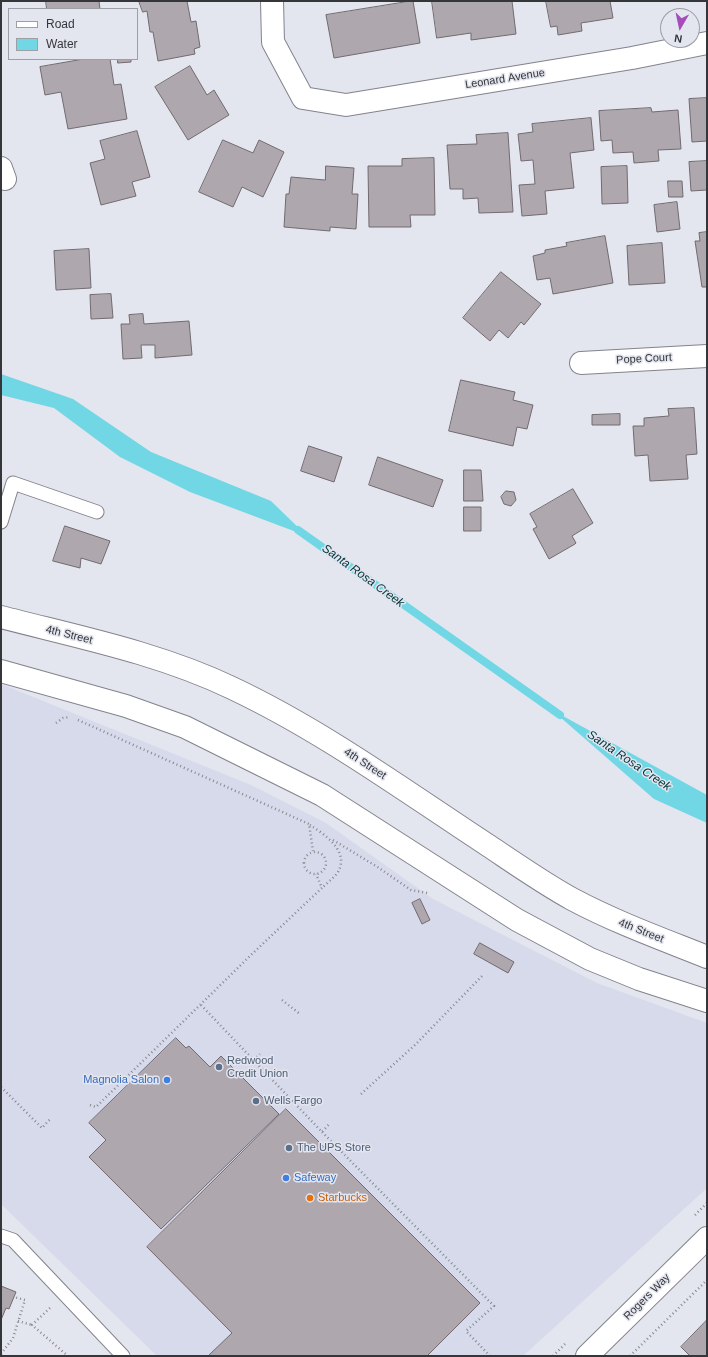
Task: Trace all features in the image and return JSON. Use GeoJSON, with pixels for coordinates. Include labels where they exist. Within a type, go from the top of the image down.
{"type":"FeatureCollection","features":[{"type":"Feature","properties":{"kind":"main road","name":"Leonard Avenue"},"geometry":{"type":"LineString","coordinates":[[272,1],[273,42],[303,98],[346,105],[632,58],[707,43]]}},
{"type":"Feature","properties":{"kind":"main road","name":"Pope Court"},"geometry":{"type":"LineString","coordinates":[[581,363],[707,356]]}},
{"type":"Feature","properties":{"kind":"main road","name":"4th Street"},"geometry":{"type":"LineString","coordinates":[[1,617],[126,649],[195,672],[232,687],[296,721],[351,754],[571,898],[613,920],[707,957]]}},
{"type":"Feature","properties":{"kind":"main road"},"geometry":{"type":"LineString","coordinates":[[1,671],[126,706],[185,727],[322,795],[517,920],[590,959],[639,979],[707,1001]]}},
{"type":"Feature","properties":{"kind":"main road","name":"Rogers Way"},"geometry":{"type":"LineString","coordinates":[[587,1356],[707,1238]]}},
{"type":"Feature","properties":{"kind":"lane"},"geometry":{"type":"LineString","coordinates":[[1,522],[13,482],[97,512]]}},
{"type":"Feature","properties":{"kind":"lane"},"geometry":{"type":"LineString","coordinates":[[1,1236],[13,1240],[123,1356]]}},
{"type":"Feature","properties":{"kind":"path"},"geometry":{"type":"LineString","coordinates":[[56,722],[63,718],[72,717],[309,824],[332,840],[340,856],[338,872],[96,1107],[90,1106]]}},
{"type":"Feature","properties":{"kind":"path"},"geometry":{"type":"LineString","coordinates":[[309,824],[313,851]]}},
{"type":"Feature","properties":{"kind":"path"},"geometry":{"type":"LineString","coordinates":[[313,851],[324,855],[327,861],[323,871],[316,874],[309,872],[304,866],[304,858],[313,851]]}},
{"type":"Feature","properties":{"kind":"path"},"geometry":{"type":"LineString","coordinates":[[316,874],[322,888]]}},
{"type":"Feature","properties":{"kind":"path"},"geometry":{"type":"LineString","coordinates":[[361,1094],[416,1044],[483,975]]}},
{"type":"Feature","properties":{"kind":"path"},"geometry":{"type":"LineString","coordinates":[[282,1000],[300,1014]]}},
{"type":"Feature","properties":{"kind":"path"},"geometry":{"type":"LineString","coordinates":[[202,1005],[322,1132],[494,1306],[466,1331],[490,1356]]}},
{"type":"Feature","properties":{"kind":"path"},"geometry":{"type":"LineString","coordinates":[[254,1060],[260,1054]]}},
{"type":"Feature","properties":{"kind":"path"},"geometry":{"type":"LineString","coordinates":[[1,1087],[42,1128],[51,1118]]}},
{"type":"Feature","properties":{"kind":"path"},"geometry":{"type":"LineString","coordinates":[[322,1132],[330,1124]]}},
{"type":"Feature","properties":{"kind":"path"},"geometry":{"type":"LineString","coordinates":[[630,1356],[707,1280]]}},
{"type":"Feature","properties":{"kind":"path"},"geometry":{"type":"LineString","coordinates":[[1,1354],[13,1338],[25,1300],[14,1296]]}},
{"type":"Feature","properties":{"kind":"path"},"geometry":{"type":"LineString","coordinates":[[32,1325],[52,1306]]}},
{"type":"Feature","properties":{"kind":"path"},"geometry":{"type":"LineString","coordinates":[[18,1321],[32,1325],[68,1356]]}},
{"type":"Feature","properties":{"kind":"shaded area"},"geometry":{"type":"Polygon","coordinates":[[[1,684],[251,785],[326,823],[433,899],[597,983],[707,1023],[707,1188],[523,1356],[157,1356],[1,1204],[1,684]]]}},
{"type":"Feature","properties":{"kind":"water"},"geometry":{"type":"Polygon","coordinates":[[[1,374],[73,399],[151,452],[271,501],[307,536],[190,492],[120,457],[54,408],[1,395],[1,374]]]}},
{"type":"Feature","properties":{"kind":"water"},"geometry":{"type":"Polygon","coordinates":[[[552,710],[707,795],[707,823],[654,799],[552,710]]]}},
{"type":"Feature","properties":{"kind":"building"},"geometry":{"type":"Polygon","coordinates":[[[46,1],[99,1],[100,8],[47,8],[46,1]]]}},
{"type":"Feature","properties":{"kind":"building"},"geometry":{"type":"Polygon","coordinates":[[[139,1],[187,1],[191,22],[196,21],[200,47],[194,49],[195,54],[158,61],[153,32],[150,32],[147,11],[143,12],[139,1]]]}},
{"type":"Feature","properties":{"kind":"building"},"geometry":{"type":"Polygon","coordinates":[[[413,1],[420,43],[334,58],[326,15],[413,1]]]}},
{"type":"Feature","properties":{"kind":"building"},"geometry":{"type":"Polygon","coordinates":[[[432,1],[512,1],[516,34],[471,40],[471,33],[437,38],[432,1]]]}},
{"type":"Feature","properties":{"kind":"building"},"geometry":{"type":"Polygon","coordinates":[[[546,1],[610,1],[613,18],[581,23],[582,31],[558,35],[557,26],[551,27],[546,1]]]}},
{"type":"Feature","properties":{"kind":"building"},"geometry":{"type":"Polygon","coordinates":[[[78,60],[110,60],[114,85],[121,84],[127,119],[68,129],[61,92],[45,95],[40,67],[78,60]]]}},
{"type":"Feature","properties":{"kind":"building"},"geometry":{"type":"Polygon","coordinates":[[[118,60],[131,60],[131,62],[118,63],[118,60]]]}},
{"type":"Feature","properties":{"kind":"building"},"geometry":{"type":"Polygon","coordinates":[[[190,66],[207,95],[214,90],[229,115],[188,140],[155,87],[190,66]]]}},
{"type":"Feature","properties":{"kind":"building"},"geometry":{"type":"Polygon","coordinates":[[[707,98],[707,141],[692,142],[689,99],[707,98]]]}},
{"type":"Feature","properties":{"kind":"building"},"geometry":{"type":"Polygon","coordinates":[[[651,108],[652,112],[678,110],[681,149],[658,150],[659,161],[634,163],[633,152],[613,153],[612,140],[601,141],[599,111],[651,108]]]}},
{"type":"Feature","properties":{"kind":"building"},"geometry":{"type":"Polygon","coordinates":[[[591,118],[594,150],[570,153],[574,188],[545,191],[547,214],[522,216],[519,185],[535,184],[533,160],[521,161],[518,134],[533,132],[532,124],[591,118]]]}},
{"type":"Feature","properties":{"kind":"building"},"geometry":{"type":"Polygon","coordinates":[[[137,131],[150,177],[132,182],[136,196],[101,205],[90,163],[105,159],[100,141],[137,131]]]}},
{"type":"Feature","properties":{"kind":"building"},"geometry":{"type":"Polygon","coordinates":[[[508,133],[513,212],[479,213],[478,198],[463,199],[463,189],[450,189],[447,145],[477,144],[476,135],[508,133]]]}},
{"type":"Feature","properties":{"kind":"building"},"geometry":{"type":"Polygon","coordinates":[[[223,140],[253,153],[259,140],[284,152],[263,197],[242,187],[233,207],[199,192],[223,140]]]}},
{"type":"Feature","properties":{"kind":"building"},"geometry":{"type":"Polygon","coordinates":[[[434,158],[435,215],[410,215],[411,227],[369,227],[368,166],[402,166],[402,159],[434,158]]]}},
{"type":"Feature","properties":{"kind":"building"},"geometry":{"type":"Polygon","coordinates":[[[707,161],[707,190],[691,191],[689,162],[707,161]]]}},
{"type":"Feature","properties":{"kind":"building"},"geometry":{"type":"Polygon","coordinates":[[[326,166],[354,168],[352,194],[358,194],[356,229],[330,227],[330,231],[284,227],[286,194],[289,194],[291,177],[325,180],[326,166]]]}},
{"type":"Feature","properties":{"kind":"building"},"geometry":{"type":"Polygon","coordinates":[[[627,166],[628,203],[602,204],[601,167],[627,166]]]}},
{"type":"Feature","properties":{"kind":"building"},"geometry":{"type":"Polygon","coordinates":[[[668,181],[682,181],[683,197],[669,197],[668,181]]]}},
{"type":"Feature","properties":{"kind":"building"},"geometry":{"type":"Polygon","coordinates":[[[677,202],[680,229],[657,232],[654,205],[677,202]]]}},
{"type":"Feature","properties":{"kind":"building"},"geometry":{"type":"Polygon","coordinates":[[[707,232],[707,287],[702,287],[695,241],[700,241],[699,233],[707,232]]]}},
{"type":"Feature","properties":{"kind":"building"},"geometry":{"type":"Polygon","coordinates":[[[605,236],[613,283],[553,294],[550,278],[537,280],[533,256],[545,253],[545,250],[567,246],[566,243],[605,236]]]}},
{"type":"Feature","properties":{"kind":"building"},"geometry":{"type":"Polygon","coordinates":[[[662,243],[665,283],[629,285],[627,246],[662,243]]]}},
{"type":"Feature","properties":{"kind":"building"},"geometry":{"type":"Polygon","coordinates":[[[89,249],[91,288],[56,290],[54,251],[89,249]]]}},
{"type":"Feature","properties":{"kind":"building"},"geometry":{"type":"Polygon","coordinates":[[[501,272],[541,304],[524,325],[521,322],[508,338],[499,330],[490,341],[463,318],[501,272]]]}},
{"type":"Feature","properties":{"kind":"building"},"geometry":{"type":"Polygon","coordinates":[[[111,294],[113,318],[91,319],[90,295],[111,294]]]}},
{"type":"Feature","properties":{"kind":"building"},"geometry":{"type":"Polygon","coordinates":[[[143,314],[144,324],[189,321],[192,355],[155,358],[155,345],[141,345],[142,358],[123,359],[121,324],[130,324],[129,315],[143,314]]]}},
{"type":"Feature","properties":{"kind":"building"},"geometry":{"type":"Polygon","coordinates":[[[461,380],[515,392],[513,400],[533,405],[527,429],[517,427],[513,446],[449,431],[461,380]]]}},
{"type":"Feature","properties":{"kind":"building"},"geometry":{"type":"Polygon","coordinates":[[[694,408],[697,454],[686,455],[688,479],[650,481],[648,455],[635,456],[633,426],[644,426],[644,418],[669,416],[668,409],[694,408]]]}},
{"type":"Feature","properties":{"kind":"building"},"geometry":{"type":"Polygon","coordinates":[[[620,414],[620,425],[592,425],[592,415],[620,414]]]}},
{"type":"Feature","properties":{"kind":"building"},"geometry":{"type":"Polygon","coordinates":[[[309,446],[342,457],[334,482],[301,471],[309,446]]]}},
{"type":"Feature","properties":{"kind":"building"},"geometry":{"type":"Polygon","coordinates":[[[378,457],[443,480],[433,507],[369,485],[378,457]]]}},
{"type":"Feature","properties":{"kind":"building"},"geometry":{"type":"Polygon","coordinates":[[[464,470],[481,470],[483,501],[464,501],[464,470]]]}},
{"type":"Feature","properties":{"kind":"building"},"geometry":{"type":"Polygon","coordinates":[[[573,489],[593,523],[572,536],[576,543],[575,544],[549,559],[533,529],[537,527],[530,514],[573,489]]]}},
{"type":"Feature","properties":{"kind":"building"},"geometry":{"type":"Polygon","coordinates":[[[506,491],[514,492],[516,500],[511,506],[504,504],[501,497],[506,491]]]}},
{"type":"Feature","properties":{"kind":"building"},"geometry":{"type":"Polygon","coordinates":[[[464,507],[481,507],[481,531],[464,531],[464,507]]]}},
{"type":"Feature","properties":{"kind":"building"},"geometry":{"type":"Polygon","coordinates":[[[65,526],[110,541],[101,564],[81,558],[80,568],[53,561],[65,526]]]}},
{"type":"Feature","properties":{"kind":"building"},"geometry":{"type":"Polygon","coordinates":[[[420,899],[430,920],[422,924],[412,903],[420,899]]]}},
{"type":"Feature","properties":{"kind":"building"},"geometry":{"type":"Polygon","coordinates":[[[480,943],[514,962],[508,973],[474,954],[480,943]]]}},
{"type":"Feature","properties":{"kind":"building"},"geometry":{"type":"Polygon","coordinates":[[[176,1038],[186,1048],[189,1046],[210,1067],[221,1056],[279,1114],[161,1229],[89,1157],[106,1140],[89,1123],[176,1038]]]}},
{"type":"Feature","properties":{"kind":"building","name":"Safeway"},"geometry":{"type":"Polygon","coordinates":[[[286,1109],[480,1303],[427,1356],[208,1356],[232,1333],[147,1247],[286,1109]]]}},
{"type":"Feature","properties":{"kind":"building"},"geometry":{"type":"Polygon","coordinates":[[[1,1286],[16,1292],[9,1309],[6,1308],[1,1320],[1,1286]]]}},
{"type":"Feature","properties":{"kind":"building"},"geometry":{"type":"Polygon","coordinates":[[[707,1320],[707,1356],[690,1356],[681,1347],[707,1320]]]}},
{"type":"Feature","properties":{"kind":"waterway","name":"Santa Rosa Creek"},"geometry":{"type":"LineString","coordinates":[[298,530],[560,715]]}},
{"type":"Feature","properties":{"kind":"place","name":"Redwood Credit Union"},"geometry":{"type":"Point","coordinates":[219,1067]}},
{"type":"Feature","properties":{"kind":"place","name":"Magnolia Salon"},"geometry":{"type":"Point","coordinates":[167,1080]}},
{"type":"Feature","properties":{"kind":"place","name":"Wells Fargo"},"geometry":{"type":"Point","coordinates":[256,1101]}},
{"type":"Feature","properties":{"kind":"place","name":"The UPS Store"},"geometry":{"type":"Point","coordinates":[289,1148]}},
{"type":"Feature","properties":{"kind":"place","name":"Safeway"},"geometry":{"type":"Point","coordinates":[286,1178]}},
{"type":"Feature","properties":{"kind":"place","name":"Starbucks"},"geometry":{"type":"Point","coordinates":[310,1198]}}]}
